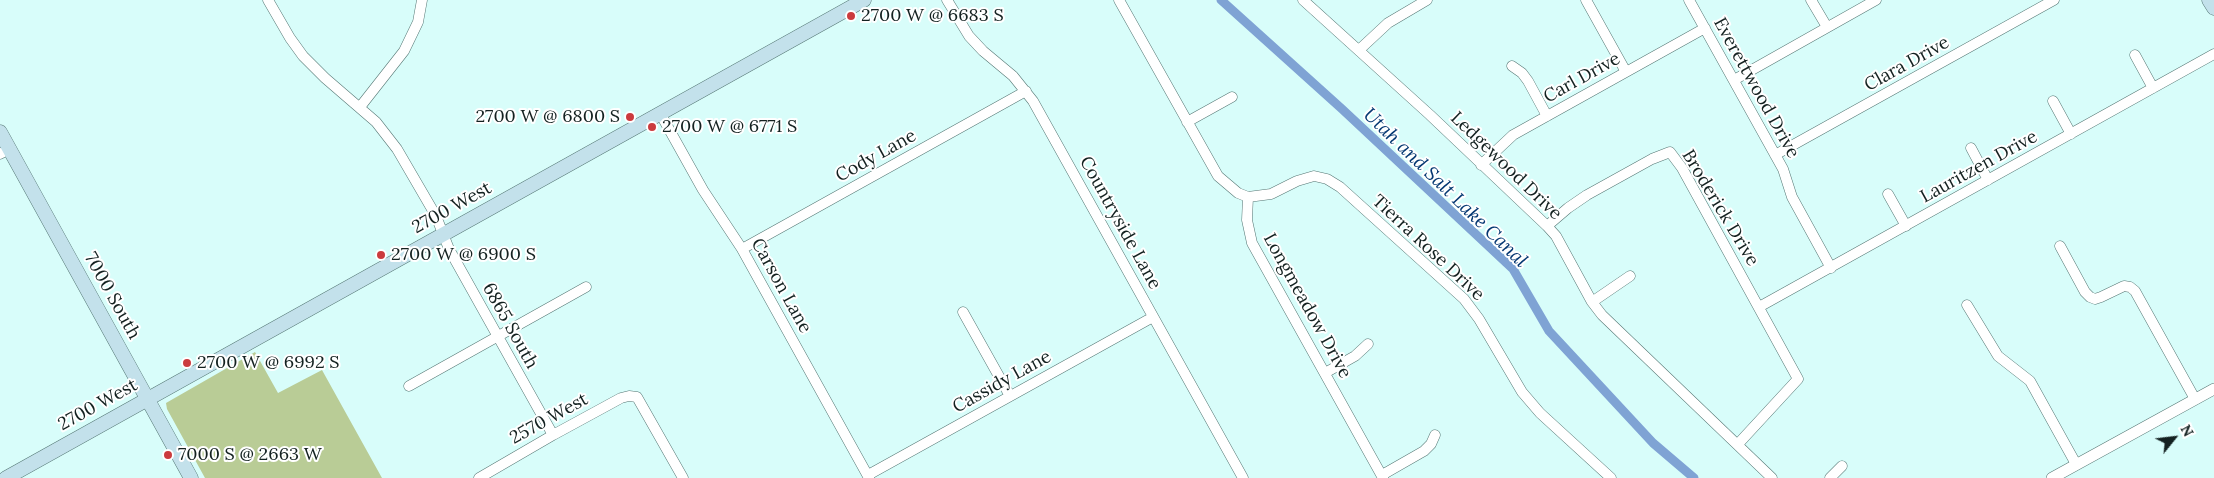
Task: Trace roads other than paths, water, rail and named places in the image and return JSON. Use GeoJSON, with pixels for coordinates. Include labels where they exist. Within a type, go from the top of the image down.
{"type":"FeatureCollection","features":[{"type":"Feature","properties":{"kind":"main road","name":"2700 West"},"geometry":{"type":"LineString","coordinates":[[6,478],[444,235],[849,4],[864,0]]}},
{"type":"Feature","properties":{"kind":"main road"},"geometry":{"type":"LineString","coordinates":[[2209,0],[2214,8]]}},
{"type":"Feature","properties":{"kind":"main road","name":"7000 South"},"geometry":{"type":"LineString","coordinates":[[0,132],[5,152],[192,478]]}},
{"type":"Feature","properties":{"kind":"street","name":"6865 South"},"geometry":{"type":"LineString","coordinates":[[268,0],[303,56],[360,107],[387,134],[397,149],[436,216],[449,249],[553,436]]}},
{"type":"Feature","properties":{"kind":"street"},"geometry":{"type":"LineString","coordinates":[[360,107],[404,51],[418,22],[422,0]]}},
{"type":"Feature","properties":{"kind":"street","name":"Countryside Lane"},"geometry":{"type":"LineString","coordinates":[[947,0],[970,36],[983,51],[1013,76],[1026,91],[1244,478]]}},
{"type":"Feature","properties":{"kind":"street"},"geometry":{"type":"LineString","coordinates":[[1119,0],[1218,176],[1238,193],[1248,197]]}},
{"type":"Feature","properties":{"kind":"street","name":"Ledgewood Drive"},"geometry":{"type":"LineString","coordinates":[[1303,0],[1547,226],[1560,242],[1592,302],[1602,315],[1772,478]]}},
{"type":"Feature","properties":{"kind":"street"},"geometry":{"type":"LineString","coordinates":[[1359,50],[1388,23],[1427,0]]}},
{"type":"Feature","properties":{"kind":"street"},"geometry":{"type":"LineString","coordinates":[[1586,0],[1626,72]]}},
{"type":"Feature","properties":{"kind":"street","name":"Everettwood Drive"},"geometry":{"type":"LineString","coordinates":[[1689,0],[1783,169],[1790,193],[1831,268]]}},
{"type":"Feature","properties":{"kind":"street"},"geometry":{"type":"LineString","coordinates":[[1811,0],[1827,28]]}},
{"type":"Feature","properties":{"kind":"street"},"geometry":{"type":"LineString","coordinates":[[1734,80],[1876,0]]}},
{"type":"Feature","properties":{"kind":"street","name":"Clara Drive"},"geometry":{"type":"LineString","coordinates":[[1775,155],[2054,0]]}},
{"type":"Feature","properties":{"kind":"street","name":"Carl Drive"},"geometry":{"type":"LineString","coordinates":[[1481,164],[1513,135],[1705,28]]}},
{"type":"Feature","properties":{"kind":"street","name":"Lauritzen Drive"},"geometry":{"type":"LineString","coordinates":[[1759,307],[2214,54]]}},
{"type":"Feature","properties":{"kind":"street"},"geometry":{"type":"LineString","coordinates":[[2135,55],[2153,88]]}},
{"type":"Feature","properties":{"kind":"street"},"geometry":{"type":"LineString","coordinates":[[1512,66],[1518,69],[1528,81],[1547,116]]}},
{"type":"Feature","properties":{"kind":"street","name":"Cody Lane"},"geometry":{"type":"LineString","coordinates":[[742,249],[1026,91]]}},
{"type":"Feature","properties":{"kind":"street"},"geometry":{"type":"LineString","coordinates":[[1187,122],[1232,97]]}},
{"type":"Feature","properties":{"kind":"street"},"geometry":{"type":"LineString","coordinates":[[2053,102],[2071,134]]}},
{"type":"Feature","properties":{"kind":"street","name":"Carson Lane"},"geometry":{"type":"LineString","coordinates":[[660,113],[703,190],[742,249],[868,477]]}},
{"type":"Feature","properties":{"kind":"street"},"geometry":{"type":"LineString","coordinates":[[1970,148],[1988,180]]}},
{"type":"Feature","properties":{"kind":"street","name":"Broderick Drive"},"geometry":{"type":"LineString","coordinates":[[1547,226],[1587,195],[1652,159],[1670,152],[1682,168],[1798,380],[1738,444]]}},
{"type":"Feature","properties":{"kind":"street","name":"Tierra Rose Drive"},"geometry":{"type":"LineString","coordinates":[[1248,197],[1271,194],[1297,181],[1314,176],[1327,179],[1340,187],[1464,300],[1479,319],[1522,392],[1540,412],[1611,478]]}},
{"type":"Feature","properties":{"kind":"street"},"geometry":{"type":"LineString","coordinates":[[1888,194],[1906,226]]}},
{"type":"Feature","properties":{"kind":"street","name":"Longmeadow Drive"},"geometry":{"type":"LineString","coordinates":[[1248,197],[1247,220],[1252,243],[1382,477]]}},
{"type":"Feature","properties":{"kind":"street"},"geometry":{"type":"LineString","coordinates":[[2060,246],[2085,292],[2090,297],[2101,297],[2124,286],[2130,287],[2135,291],[2195,399]]}},
{"type":"Feature","properties":{"kind":"street"},"geometry":{"type":"LineString","coordinates":[[1592,302],[1630,276]]}},
{"type":"Feature","properties":{"kind":"street"},"geometry":{"type":"LineString","coordinates":[[409,386],[586,287]]}},
{"type":"Feature","properties":{"kind":"street"},"geometry":{"type":"LineString","coordinates":[[1968,305],[1998,356],[2030,381],[2076,464]]}},
{"type":"Feature","properties":{"kind":"street"},"geometry":{"type":"LineString","coordinates":[[963,312],[1010,396]]}},
{"type":"Feature","properties":{"kind":"street","name":"Cassidy Lane"},"geometry":{"type":"LineString","coordinates":[[868,477],[1153,317]]}},
{"type":"Feature","properties":{"kind":"street"},"geometry":{"type":"LineString","coordinates":[[1325,373],[1355,356],[1368,344]]}},
{"type":"Feature","properties":{"kind":"street"},"geometry":{"type":"LineString","coordinates":[[2052,478],[2214,389]]}},
{"type":"Feature","properties":{"kind":"street","name":"2570 West"},"geometry":{"type":"LineString","coordinates":[[479,478],[621,398],[629,396],[637,397],[683,478]]}},
{"type":"Feature","properties":{"kind":"street"},"geometry":{"type":"LineString","coordinates":[[1382,477],[1424,451],[1431,444],[1435,435]]}},
{"type":"Feature","properties":{"kind":"street"},"geometry":{"type":"LineString","coordinates":[[1830,478],[1842,466]]}},
{"type":"Feature","properties":{"kind":"waterway","name":"Utah and Salt Lake Canal"},"geometry":{"type":"LineString","coordinates":[[1221,0],[1342,109],[1513,269],[1549,331],[1653,443],[1694,478]]}},
{"type":"Feature","properties":{"kind":"place","name":"2700 W @ 6683 S"},"geometry":{"type":"Point","coordinates":[851,16]}},
{"type":"Feature","properties":{"kind":"place","name":"2700 W @ 6800 S"},"geometry":{"type":"Point","coordinates":[630,117]}},
{"type":"Feature","properties":{"kind":"place","name":"2700 W @ 6771 S"},"geometry":{"type":"Point","coordinates":[652,127]}},
{"type":"Feature","properties":{"kind":"place","name":"2700 W @ 6900 S"},"geometry":{"type":"Point","coordinates":[381,255]}},
{"type":"Feature","properties":{"kind":"place","name":"2700 W @ 6992 S"},"geometry":{"type":"Point","coordinates":[187,363]}},
{"type":"Feature","properties":{"kind":"place","name":"7000 S @ 2663 W"},"geometry":{"type":"Point","coordinates":[168,455]}}]}
